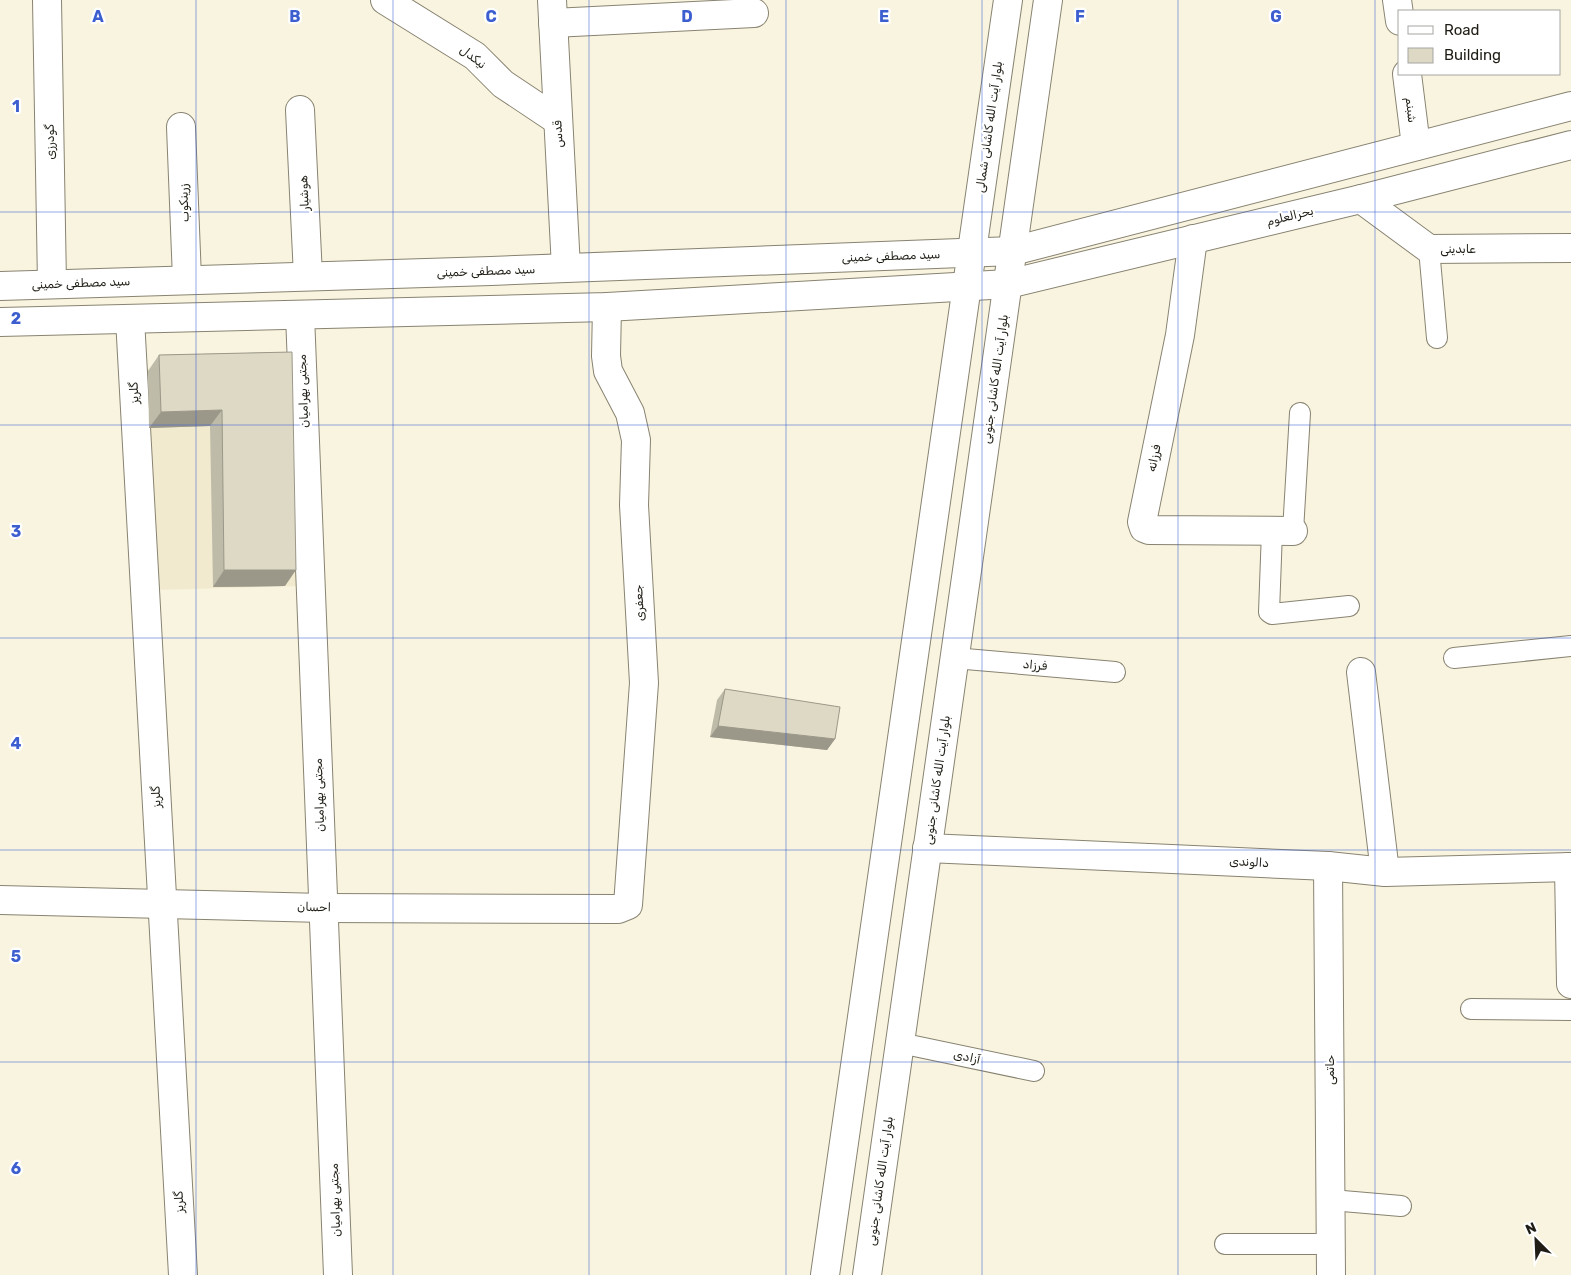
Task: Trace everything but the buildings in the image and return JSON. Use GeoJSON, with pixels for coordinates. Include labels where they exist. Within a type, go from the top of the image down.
{"type":"FeatureCollection","features":[{"type":"Feature","properties":{"kind":"street","name":"گودرزی"},"geometry":{"type":"LineString","coordinates":[[47,0],[52,284]]}},
{"type":"Feature","properties":{"kind":"street","name":"نیکدل"},"geometry":{"type":"LineString","coordinates":[[385,0],[475,56],[503,84],[557,120]]}},
{"type":"Feature","properties":{"kind":"street","name":"بلوار آیت الله کاشانی شمالی"},"geometry":{"type":"LineString","coordinates":[[966,286],[1008,0]]}},
{"type":"Feature","properties":{"kind":"street"},"geometry":{"type":"LineString","coordinates":[[1048,0],[1013,251],[1571,106]]}},
{"type":"Feature","properties":{"kind":"street","name":"قدس"},"geometry":{"type":"LineString","coordinates":[[553,11],[557,120],[566,268]]}},
{"type":"Feature","properties":{"kind":"street"},"geometry":{"type":"LineString","coordinates":[[553,11],[754,13]]}},
{"type":"Feature","properties":{"kind":"street","name":"شبنم"},"geometry":{"type":"LineString","coordinates":[[1406,75],[1416,146]]}},
{"type":"Feature","properties":{"kind":"street","name":"هوشیار"},"geometry":{"type":"LineString","coordinates":[[300,110],[308,276]]}},
{"type":"Feature","properties":{"kind":"street","name":"زرینکوب"},"geometry":{"type":"LineString","coordinates":[[181,127],[187,279]]}},
{"type":"Feature","properties":{"kind":"street","name":"بحرالعلوم"},"geometry":{"type":"LineString","coordinates":[[966,286],[1008,284],[1361,199],[1571,145]]}},
{"type":"Feature","properties":{"kind":"street","name":"عابدینی"},"geometry":{"type":"LineString","coordinates":[[1361,199],[1429,249],[1571,248]]}},
{"type":"Feature","properties":{"kind":"street","name":"فرزانه"},"geometry":{"type":"LineString","coordinates":[[1193,239],[1180,335],[1142,522],[1144,528],[1149,530],[1283,531]]}},
{"type":"Feature","properties":{"kind":"street","name":"سید مصطفی خمینی"},"geometry":{"type":"LineString","coordinates":[[0,286],[972,254],[1013,251]]}},
{"type":"Feature","properties":{"kind":"street","name":"بلوار آیت الله کاشانی جنوبی"},"geometry":{"type":"LineString","coordinates":[[867,1275],[1013,251]]}},
{"type":"Feature","properties":{"kind":"street"},"geometry":{"type":"LineString","coordinates":[[0,322],[607,307],[966,286],[826,1275]]}},
{"type":"Feature","properties":{"kind":"street","name":"جعفری"},"geometry":{"type":"LineString","coordinates":[[607,307],[606,356],[608,370],[630,413],[636,440],[634,505],[644,683],[628,905]]}},
{"type":"Feature","properties":{"kind":"street","name":"مجتبی بهرامیان"},"geometry":{"type":"LineString","coordinates":[[300,316],[338,1275]]}},
{"type":"Feature","properties":{"kind":"street","name":"گلریز"},"geometry":{"type":"LineString","coordinates":[[130,319],[183,1275]]}},
{"type":"Feature","properties":{"kind":"street"},"geometry":{"type":"LineString","coordinates":[[1361,672],[1385,872]]}},
{"type":"Feature","properties":{"kind":"street","name":"دالوندی"},"geometry":{"type":"LineString","coordinates":[[927,848],[1328,866],[1385,872],[1570,867]]}},
{"type":"Feature","properties":{"kind":"street","name":"حاتمی"},"geometry":{"type":"LineString","coordinates":[[1328,866],[1331,1275]]}},
{"type":"Feature","properties":{"kind":"street"},"geometry":{"type":"LineString","coordinates":[[1570,867],[1571,984]]}},
{"type":"Feature","properties":{"kind":"street","name":"احسان"},"geometry":{"type":"LineString","coordinates":[[0,900],[323,908],[618,909],[628,905]]}},
{"type":"Feature","properties":{"kind":"lane"},"geometry":{"type":"LineString","coordinates":[[1429,249],[1437,338]]}},
{"type":"Feature","properties":{"kind":"lane"},"geometry":{"type":"LineString","coordinates":[[1300,413],[1269,612],[1272,614],[1349,606]]}},
{"type":"Feature","properties":{"kind":"lane"},"geometry":{"type":"LineString","coordinates":[[1454,658],[1571,646]]}},
{"type":"Feature","properties":{"kind":"lane","name":"فرزاد"},"geometry":{"type":"LineString","coordinates":[[954,658],[1115,672]]}},
{"type":"Feature","properties":{"kind":"lane"},"geometry":{"type":"LineString","coordinates":[[1471,1009],[1571,1010]]}},
{"type":"Feature","properties":{"kind":"lane","name":"آزادی"},"geometry":{"type":"LineString","coordinates":[[900,1043],[1034,1071]]}},
{"type":"Feature","properties":{"kind":"lane"},"geometry":{"type":"LineString","coordinates":[[1331,1200],[1401,1206]]}},
{"type":"Feature","properties":{"kind":"lane"},"geometry":{"type":"LineString","coordinates":[[1225,1244],[1331,1244]]}},
{"type":"Feature","properties":{"kind":"shaded area"},"geometry":{"type":"Polygon","coordinates":[[[300,359],[300,586],[153,590],[143,369],[300,359]]]}}]}
